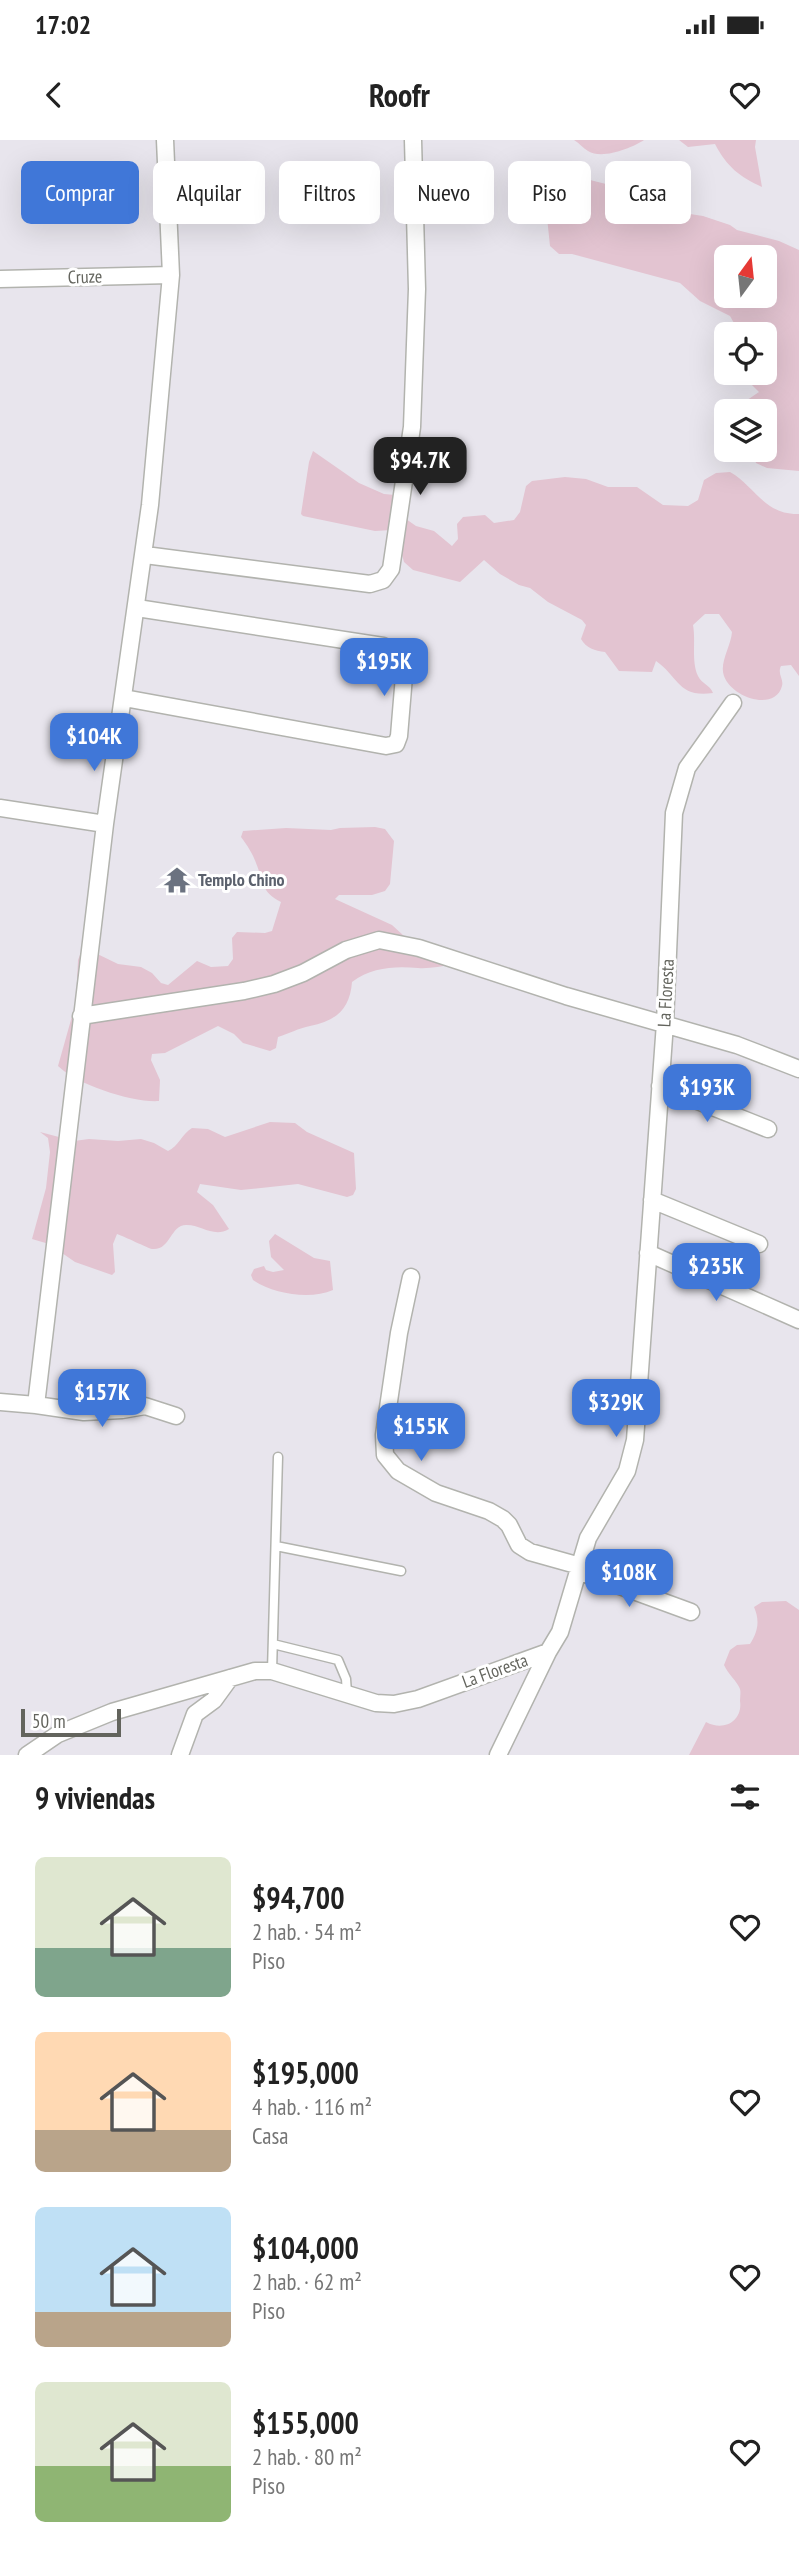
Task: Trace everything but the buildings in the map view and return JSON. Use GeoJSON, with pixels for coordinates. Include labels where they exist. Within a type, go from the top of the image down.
{"type":"FeatureCollection","features":[{"type":"Feature","properties":{"kind":"street"},"geometry":{"type":"LineString","coordinates":[[36,1405],[105,824],[145,555],[164,372],[171,275],[165,140]]}},
{"type":"Feature","properties":{"kind":"street"},"geometry":{"type":"LineString","coordinates":[[145,555],[370,584],[383,580],[391,569],[412,427],[416,289],[413,140]]}},
{"type":"Feature","properties":{"kind":"street","name":"Cruze"},"geometry":{"type":"LineString","coordinates":[[0,279],[171,275]]}},
{"type":"Feature","properties":{"kind":"street"},"geometry":{"type":"LineString","coordinates":[[124,698],[386,746],[396,744],[399,736],[405,664],[403,657],[396,650],[137,608]]}},
{"type":"Feature","properties":{"kind":"street","name":"La Floresta"},"geometry":{"type":"LineString","coordinates":[[27,1755],[58,1734],[113,1713],[256,1671],[272,1671],[376,1703],[394,1704],[418,1699],[548,1652],[560,1632],[595,1522],[627,1471],[632,1453],[665,1023],[674,813],[688,768],[733,703]]}},
{"type":"Feature","properties":{"kind":"street"},"geometry":{"type":"LineString","coordinates":[[0,808],[105,824]]}},
{"type":"Feature","properties":{"kind":"street"},"geometry":{"type":"LineString","coordinates":[[81,1016],[264,986],[303,973],[346,950],[379,940],[419,948],[566,996],[737,1045],[799,1069]]}},
{"type":"Feature","properties":{"kind":"street"},"geometry":{"type":"LineString","coordinates":[[660,1086],[768,1129]]}},
{"type":"Feature","properties":{"kind":"street"},"geometry":{"type":"LineString","coordinates":[[652,1200],[759,1244]]}},
{"type":"Feature","properties":{"kind":"street"},"geometry":{"type":"LineString","coordinates":[[648,1253],[799,1320]]}},
{"type":"Feature","properties":{"kind":"street"},"geometry":{"type":"LineString","coordinates":[[411,1277],[384,1435],[386,1455],[398,1471],[436,1493],[489,1511],[503,1519],[519,1545],[530,1552],[691,1612]]}},
{"type":"Feature","properties":{"kind":"street"},"geometry":{"type":"LineString","coordinates":[[0,1402],[84,1412],[145,1406],[176,1416]]}},
{"type":"Feature","properties":{"kind":"street"},"geometry":{"type":"LineString","coordinates":[[498,1755],[548,1652]]}},
{"type":"Feature","properties":{"kind":"street"},"geometry":{"type":"LineString","coordinates":[[180,1755],[195,1714],[214,1700],[230,1678]]}},
{"type":"Feature","properties":{"kind":"lane"},"geometry":{"type":"LineString","coordinates":[[272,1671],[278,1457]]}},
{"type":"Feature","properties":{"kind":"lane"},"geometry":{"type":"LineString","coordinates":[[276,1546],[401,1571]]}},
{"type":"Feature","properties":{"kind":"lane"},"geometry":{"type":"LineString","coordinates":[[273,1644],[338,1660],[346,1679],[347,1693]]}},
{"type":"Feature","properties":{"kind":"shaded area"},"geometry":{"type":"Polygon","coordinates":[[[574,140],[644,140],[625,149],[601,154],[588,151],[574,140]]]}},
{"type":"Feature","properties":{"kind":"shaded area"},"geometry":{"type":"Polygon","coordinates":[[[679,140],[756,140],[762,187],[735,170],[715,144],[688,147],[679,140]]]}},
{"type":"Feature","properties":{"kind":"shaded area"},"geometry":{"type":"Polygon","coordinates":[[[591,180],[605,184],[605,224],[691,224],[691,214],[779,241],[799,250],[799,471],[767,468],[756,462],[777,462],[777,399],[749,399],[759,392],[752,385],[777,385],[777,322],[733,322],[730,316],[714,308],[700,301],[680,283],[572,254],[559,254],[550,246],[548,224],[591,224],[591,180]]]}},
{"type":"Feature","properties":{"kind":"shaded area"},"geometry":{"type":"Polygon","coordinates":[[[313,451],[359,483],[384,494],[395,495],[392,530],[375,531],[301,514],[313,451]]]}},
{"type":"Feature","properties":{"kind":"shaded area"},"geometry":{"type":"Polygon","coordinates":[[[730,472],[768,505],[787,513],[799,514],[799,676],[791,665],[781,666],[782,686],[778,694],[763,700],[744,696],[729,684],[724,676],[723,666],[732,632],[719,614],[705,614],[693,625],[696,670],[700,679],[713,693],[701,694],[680,685],[656,661],[652,672],[619,671],[605,652],[585,645],[581,639],[586,625],[582,620],[548,602],[530,588],[500,574],[484,560],[460,582],[413,570],[404,562],[401,551],[406,519],[416,526],[434,531],[452,546],[458,539],[457,524],[463,517],[485,515],[494,523],[514,520],[520,512],[526,486],[532,481],[565,477],[586,479],[608,487],[637,487],[663,505],[688,506],[698,500],[704,480],[716,473],[730,472]]]}},
{"type":"Feature","properties":{"kind":"shaded area"},"geometry":{"type":"Polygon","coordinates":[[[375,827],[385,829],[394,841],[390,884],[385,891],[372,895],[339,895],[335,899],[392,925],[404,936],[452,965],[392,968],[368,973],[352,982],[345,1006],[334,1017],[278,1037],[276,1048],[270,1051],[243,1043],[234,1034],[218,1026],[165,1053],[152,1054],[151,1060],[160,1080],[159,1101],[135,1099],[106,1091],[78,1080],[58,1066],[76,1002],[78,960],[83,947],[118,964],[141,967],[152,973],[161,983],[168,985],[197,961],[211,967],[228,966],[233,959],[232,938],[237,932],[272,931],[281,902],[269,894],[264,886],[253,856],[241,837],[243,831],[375,827]]]}},
{"type":"Feature","properties":{"kind":"shaded area"},"geometry":{"type":"Polygon","coordinates":[[[270,1122],[295,1123],[307,1132],[354,1153],[356,1189],[353,1195],[347,1197],[298,1184],[241,1190],[200,1184],[197,1192],[213,1205],[229,1229],[218,1232],[181,1226],[158,1249],[117,1234],[113,1244],[115,1272],[112,1275],[75,1262],[49,1244],[32,1239],[46,1188],[50,1152],[48,1138],[40,1132],[74,1141],[141,1139],[168,1151],[192,1128],[208,1129],[225,1137],[270,1122]]]}},
{"type":"Feature","properties":{"kind":"shaded area"},"geometry":{"type":"Polygon","coordinates":[[[275,1234],[314,1258],[330,1261],[333,1290],[314,1295],[292,1294],[271,1289],[253,1280],[251,1275],[254,1269],[264,1266],[266,1270],[273,1272],[284,1270],[271,1257],[269,1241],[275,1234]]]}},
{"type":"Feature","properties":{"kind":"shaded area"},"geometry":{"type":"Polygon","coordinates":[[[786,1601],[799,1610],[799,1755],[689,1755],[706,1722],[725,1725],[731,1723],[738,1714],[740,1689],[724,1665],[730,1650],[737,1645],[750,1644],[753,1639],[757,1621],[754,1607],[762,1602],[786,1601]]]}},
{"type":"Feature","properties":{"kind":"place","name":"Templo Chino"},"geometry":{"type":"Point","coordinates":[177,880]}}]}
